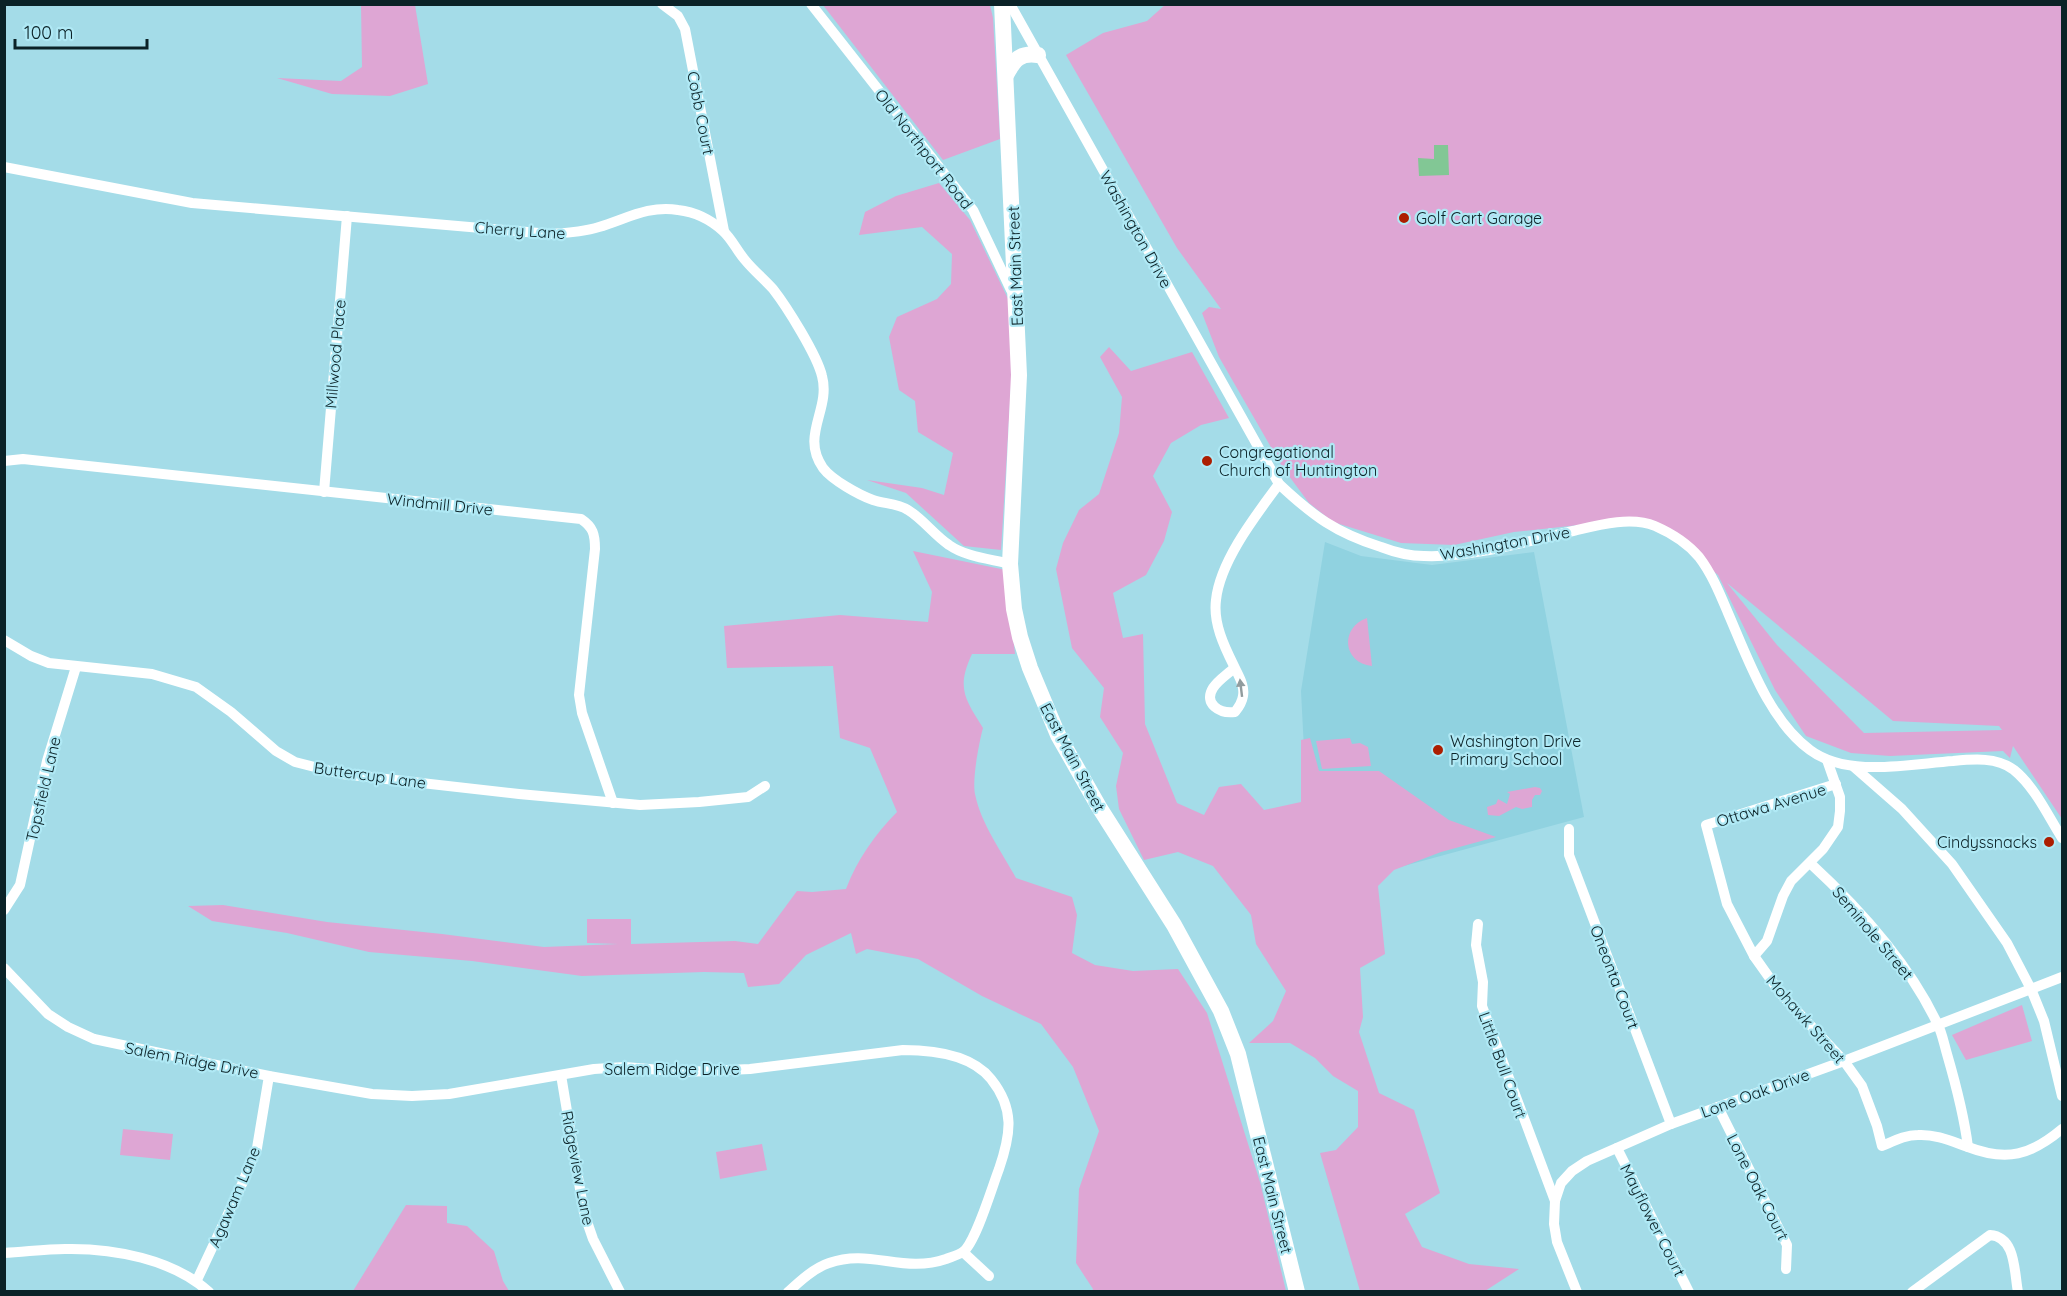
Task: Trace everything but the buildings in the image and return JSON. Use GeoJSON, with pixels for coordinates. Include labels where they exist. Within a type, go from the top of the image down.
{"type":"FeatureCollection","features":[{"type":"Feature","properties":{"kind":"main road","name":"East Main Street"},"geometry":{"type":"LineString","coordinates":[[1002,4],[1019,375],[1010,564],[1014,609],[1020,638],[1030,669],[1058,735],[1099,807],[1173,925],[1221,1011],[1238,1054],[1297,1292]]}},
{"type":"Feature","properties":{"kind":"main road"},"geometry":{"type":"LineString","coordinates":[[1006,75],[1013,61],[1020,56],[1029,53],[1038,55]]}},
{"type":"Feature","properties":{"kind":"street","name":"Cobb Court"},"geometry":{"type":"LineString","coordinates":[[662,4],[678,16],[685,29],[724,231]]}},
{"type":"Feature","properties":{"kind":"street","name":"Old Northport Road"},"geometry":{"type":"LineString","coordinates":[[811,4],[973,210],[1017,305]]}},
{"type":"Feature","properties":{"kind":"street","name":"Washington Drive"},"geometry":{"type":"LineString","coordinates":[[1010,4],[1279,484],[1304,508],[1326,524],[1357,540],[1392,551],[1423,556],[1480,550],[1598,525],[1628,522],[1653,525],[1684,543],[1699,557],[1713,578],[1773,710],[1794,736],[1812,752],[1827,760],[1854,767],[1977,759],[2000,762],[2014,770],[2031,787],[2062,838]]}},
{"type":"Feature","properties":{"kind":"street","name":"Cherry Lane"},"geometry":{"type":"LineString","coordinates":[[4,167],[192,203],[550,234],[577,233],[638,212],[657,209],[676,209],[697,213],[724,231],[744,259],[781,300],[816,360],[823,378],[824,393],[814,439],[815,455],[825,471],[852,490],[874,500],[892,503],[907,509],[950,546],[965,553],[1010,564]]}},
{"type":"Feature","properties":{"kind":"street","name":"Millwood Place"},"geometry":{"type":"LineString","coordinates":[[324,492],[347,216]]}},
{"type":"Feature","properties":{"kind":"street","name":"Windmill Drive"},"geometry":{"type":"LineString","coordinates":[[4,461],[23,459],[581,519],[590,525],[595,535],[595,549],[579,695],[582,713],[613,803]]}},
{"type":"Feature","properties":{"kind":"street"},"geometry":{"type":"LineString","coordinates":[[1234,668],[1216,620],[1215,602],[1219,580],[1248,528],[1279,484]]}},
{"type":"Feature","properties":{"kind":"street","name":"Buttercup Lane"},"geometry":{"type":"LineString","coordinates":[[4,640],[31,656],[50,663],[152,674],[196,687],[276,751],[295,762],[315,769],[342,774],[640,805],[748,797],[765,786]]}},
{"type":"Feature","properties":{"kind":"street","name":"Topsfield Lane"},"geometry":{"type":"LineString","coordinates":[[4,910],[20,885],[47,761],[76,666]]}},
{"type":"Feature","properties":{"kind":"street"},"geometry":{"type":"LineString","coordinates":[[1754,956],[1767,941],[1783,896],[1791,881],[1810,863],[1838,827],[1840,797],[1827,760]]}},
{"type":"Feature","properties":{"kind":"street"},"geometry":{"type":"LineString","coordinates":[[1854,767],[1902,809],[1952,864],[2007,942],[2031,988],[2054,1057],[2062,1096]]}},
{"type":"Feature","properties":{"kind":"street","name":"Ottawa Avenue"},"geometry":{"type":"LineString","coordinates":[[1706,825],[1836,784]]}},
{"type":"Feature","properties":{"kind":"street","name":"Mohawk Street"},"geometry":{"type":"LineString","coordinates":[[1706,825],[1727,904],[1754,956],[1781,994],[1844,1061],[1866,1095],[1882,1146],[1907,1136],[1918,1135],[1941,1138],[1968,1148]]}},
{"type":"Feature","properties":{"kind":"street","name":"Oneonta Court"},"geometry":{"type":"LineString","coordinates":[[1569,829],[1569,855],[1671,1124]]}},
{"type":"Feature","properties":{"kind":"street","name":"Seminole Street"},"geometry":{"type":"LineString","coordinates":[[1810,863],[1859,912],[1900,961],[1938,1024],[1956,1084],[1968,1148]]}},
{"type":"Feature","properties":{"kind":"street","name":"Little Bull Court"},"geometry":{"type":"LineString","coordinates":[[1478,924],[1476,945],[1483,982],[1482,1006],[1554,1201]]}},
{"type":"Feature","properties":{"kind":"street","name":"Salem Ridge Drive"},"geometry":{"type":"LineString","coordinates":[[4,968],[48,1014],[93,1040],[269,1076],[372,1094],[412,1096],[449,1094],[625,1067],[685,1072],[750,1069],[903,1050],[924,1050],[969,1062],[987,1074],[1002,1093],[1008,1111],[1009,1132],[1004,1153],[975,1234],[963,1252]]}},
{"type":"Feature","properties":{"kind":"street","name":"Lone Oak Drive"},"geometry":{"type":"LineString","coordinates":[[1554,1201],[1561,1183],[1572,1171],[1587,1161],[1671,1124],[1844,1061],[2062,977]]}},
{"type":"Feature","properties":{"kind":"street","name":"Ridgeview Lane"},"geometry":{"type":"LineString","coordinates":[[561,1075],[584,1213],[593,1239],[620,1292]]}},
{"type":"Feature","properties":{"kind":"street","name":"Agawam Lane"},"geometry":{"type":"LineString","coordinates":[[196,1280],[257,1148],[269,1076]]}},
{"type":"Feature","properties":{"kind":"street","name":"Lone Oak Court"},"geometry":{"type":"LineString","coordinates":[[1718,1107],[1787,1245],[1786,1269]]}},
{"type":"Feature","properties":{"kind":"street"},"geometry":{"type":"LineString","coordinates":[[1968,1148],[1986,1154],[2021,1154],[2039,1147],[2062,1129]]}},
{"type":"Feature","properties":{"kind":"street","name":"Mayflower Court"},"geometry":{"type":"LineString","coordinates":[[1617,1148],[1689,1292]]}},
{"type":"Feature","properties":{"kind":"street"},"geometry":{"type":"LineString","coordinates":[[1554,1201],[1557,1242],[1577,1292]]}},
{"type":"Feature","properties":{"kind":"street"},"geometry":{"type":"LineString","coordinates":[[1912,1292],[1990,1235],[1999,1236],[2006,1241],[2010,1249],[2018,1292]]}},
{"type":"Feature","properties":{"kind":"street"},"geometry":{"type":"LineString","coordinates":[[4,1253],[65,1249],[99,1250],[128,1255],[159,1264],[196,1280],[209,1292]]}},
{"type":"Feature","properties":{"kind":"street"},"geometry":{"type":"LineString","coordinates":[[788,1292],[827,1263],[845,1259],[865,1258],[913,1265],[930,1264],[963,1252],[988,1276]]}},
{"type":"Feature","properties":{"kind":"shaded area"},"geometry":{"type":"Polygon","coordinates":[[[1166,4],[2062,5],[2062,819],[2013,746],[2010,758],[2003,751],[1890,756],[1851,753],[1806,736],[1775,690],[1718,575],[1654,521],[1625,520],[1514,532],[1454,545],[1401,543],[1333,522],[1309,503],[1283,468],[1219,357],[1202,313],[1209,307],[1221,309],[1177,248],[1066,55],[1103,33],[1147,21],[1166,4]],[[1727,583],[1777,645],[1864,733],[2002,730],[1999,726],[1893,721],[1727,583]]]}},
{"type":"Feature","properties":{"kind":"shaded area"},"geometry":{"type":"Polygon","coordinates":[[[361,5],[415,5],[428,84],[390,96],[332,94],[277,78],[341,81],[362,67],[361,5]]]}},
{"type":"Feature","properties":{"kind":"shaded area"},"geometry":{"type":"Polygon","coordinates":[[[823,5],[990,5],[993,18],[1000,139],[943,160],[823,5]]]}},
{"type":"Feature","properties":{"kind":"shaded area"},"geometry":{"type":"Polygon","coordinates":[[[1434,145],[1448,145],[1449,175],[1419,176],[1418,158],[1434,159],[1434,145]]]}},
{"type":"Feature","properties":{"kind":"shaded area"},"geometry":{"type":"Polygon","coordinates":[[[939,183],[970,220],[1011,305],[1011,387],[1001,550],[964,546],[906,493],[867,480],[922,488],[944,495],[953,453],[918,432],[915,401],[899,390],[889,337],[897,317],[937,299],[951,284],[952,254],[922,227],[859,235],[865,212],[896,196],[939,183]]]}},
{"type":"Feature","properties":{"kind":"shaded area"},"geometry":{"type":"Polygon","coordinates":[[[1109,347],[1131,371],[1192,352],[1229,418],[1201,425],[1171,443],[1153,476],[1172,512],[1164,541],[1146,575],[1113,593],[1123,638],[1143,634],[1145,724],[1177,803],[1204,815],[1219,787],[1241,784],[1264,810],[1301,802],[1301,740],[1310,738],[1319,771],[1379,771],[1449,820],[1496,837],[1441,852],[1394,870],[1378,886],[1385,954],[1360,968],[1363,1017],[1359,1032],[1379,1093],[1414,1110],[1440,1193],[1405,1214],[1422,1247],[1469,1264],[1519,1269],[1485,1291],[1360,1291],[1320,1153],[1336,1150],[1358,1127],[1358,1091],[1333,1076],[1315,1058],[1290,1043],[1249,1043],[1273,1021],[1286,991],[1256,944],[1251,915],[1213,866],[1178,852],[1144,860],[1119,809],[1116,786],[1123,753],[1100,717],[1104,688],[1072,648],[1056,569],[1063,543],[1079,510],[1099,494],[1119,433],[1122,397],[1100,357],[1109,347]]]}},
{"type":"Feature","properties":{"kind":"shaded area","name":"Washington Drive Primary School"},"geometry":{"type":"Polygon","coordinates":[[[1325,542],[1361,556],[1432,565],[1534,552],[1584,817],[1389,870],[1307,808],[1301,691],[1325,542]]]}},
{"type":"Feature","properties":{"kind":"shaded area"},"geometry":{"type":"Polygon","coordinates":[[[913,551],[1006,570],[1015,654],[972,654],[964,676],[967,701],[983,728],[974,779],[975,794],[982,816],[992,838],[1016,878],[1072,897],[1077,915],[1072,953],[1095,965],[1133,971],[1178,969],[1207,1013],[1260,1182],[1286,1291],[1092,1291],[1093,1289],[1076,1263],[1079,1189],[1099,1131],[1073,1067],[1041,1024],[982,996],[918,959],[867,949],[856,954],[851,933],[806,955],[779,984],[748,987],[744,973],[582,976],[472,961],[369,952],[287,933],[212,921],[188,906],[223,905],[327,922],[544,947],[618,944],[587,943],[587,919],[631,919],[631,944],[735,941],[758,944],[797,891],[846,889],[867,848],[897,812],[870,748],[840,738],[833,666],[727,668],[724,626],[840,615],[928,622],[932,592],[913,551]]]}},
{"type":"Feature","properties":{"kind":"shaded area"},"geometry":{"type":"Polygon","coordinates":[[[1367,618],[1372,666],[1355,658],[1348,644],[1352,629],[1367,618]]]}},
{"type":"Feature","properties":{"kind":"shaded area"},"geometry":{"type":"Polygon","coordinates":[[[1350,738],[1352,744],[1360,743],[1368,747],[1371,766],[1322,769],[1316,741],[1350,738]]]}},
{"type":"Feature","properties":{"kind":"shaded area"},"geometry":{"type":"Polygon","coordinates":[[[1535,787],[1542,791],[1540,795],[1535,795],[1532,807],[1522,809],[1516,807],[1499,816],[1488,815],[1487,807],[1496,804],[1498,799],[1507,804],[1510,794],[1507,792],[1535,787]]]}},
{"type":"Feature","properties":{"kind":"shaded area"},"geometry":{"type":"Polygon","coordinates":[[[2022,1005],[2032,1041],[1966,1060],[1952,1035],[2022,1005]]]}},
{"type":"Feature","properties":{"kind":"shaded area"},"geometry":{"type":"Polygon","coordinates":[[[123,1129],[173,1134],[170,1160],[120,1155],[123,1129]]]}},
{"type":"Feature","properties":{"kind":"shaded area"},"geometry":{"type":"Polygon","coordinates":[[[762,1144],[767,1170],[720,1179],[716,1152],[762,1144]]]}},
{"type":"Feature","properties":{"kind":"shaded area"},"geometry":{"type":"Polygon","coordinates":[[[406,1205],[447,1206],[447,1223],[467,1226],[494,1251],[503,1281],[509,1291],[353,1291],[406,1205]]]}},
{"type":"Feature","properties":{"kind":"place","name":"Golf Cart Garage"},"geometry":{"type":"Point","coordinates":[1404,218]}},
{"type":"Feature","properties":{"kind":"place","name":"Congregational Church of Huntington"},"geometry":{"type":"Point","coordinates":[1207,461]}},
{"type":"Feature","properties":{"kind":"place","name":"Washington Drive Primary School"},"geometry":{"type":"Point","coordinates":[1438,750]}},
{"type":"Feature","properties":{"kind":"place","name":"Cindyssnacks"},"geometry":{"type":"Point","coordinates":[2049,842]}}]}
